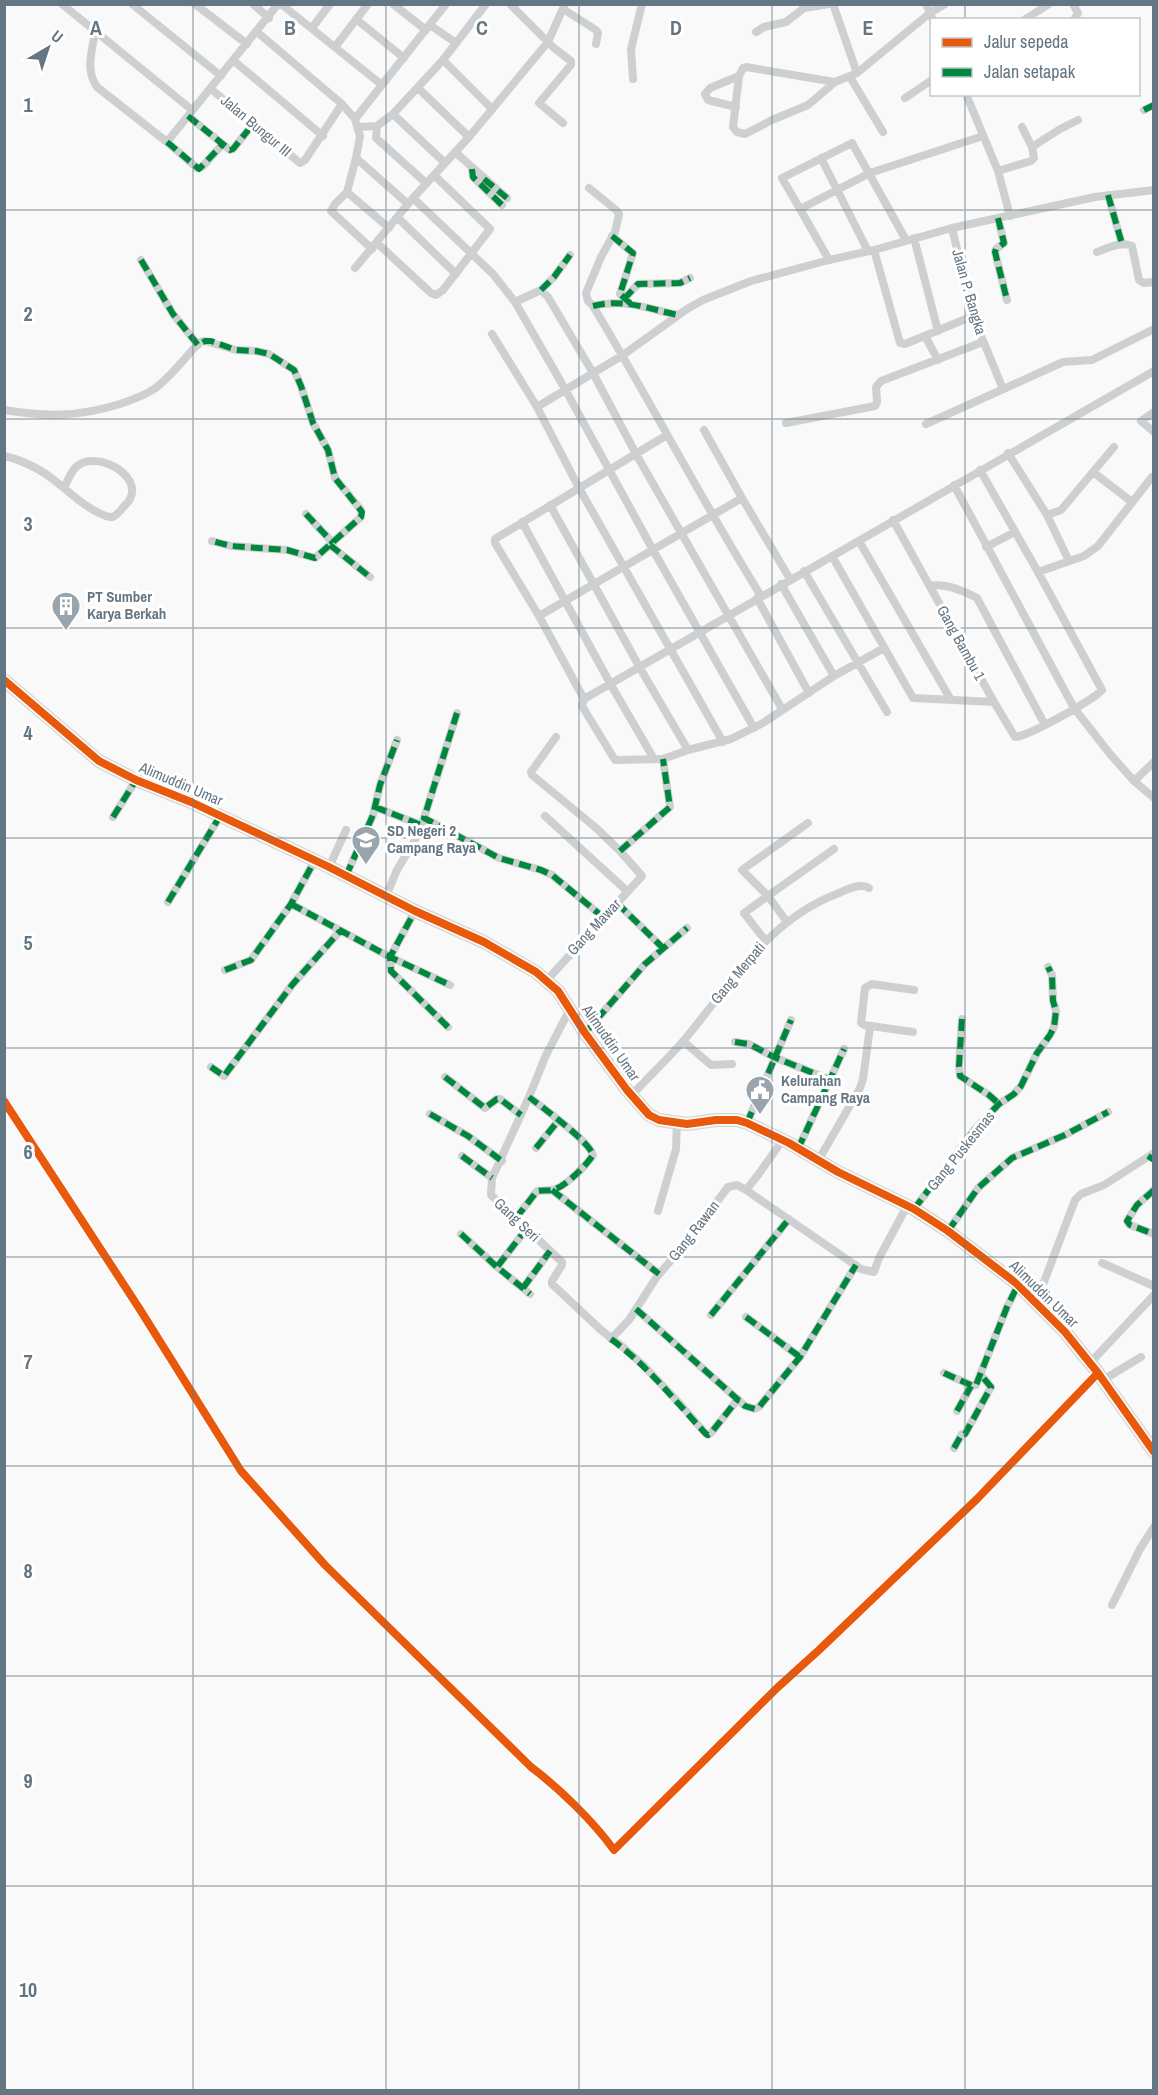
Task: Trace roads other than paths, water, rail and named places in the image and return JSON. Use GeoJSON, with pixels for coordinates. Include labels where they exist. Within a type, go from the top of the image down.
{"type":"FeatureCollection","features":[{"type":"Feature","properties":{"kind":"street"},"geometry":{"type":"LineString","coordinates":[[62,4],[190,113],[222,145],[232,150],[253,124]]}},
{"type":"Feature","properties":{"kind":"street"},"geometry":{"type":"LineString","coordinates":[[132,4],[221,76]]}},
{"type":"Feature","properties":{"kind":"street"},"geometry":{"type":"LineString","coordinates":[[195,4],[247,44]]}},
{"type":"Feature","properties":{"kind":"street"},"geometry":{"type":"LineString","coordinates":[[253,4],[269,18]]}},
{"type":"Feature","properties":{"kind":"street"},"geometry":{"type":"LineString","coordinates":[[166,142],[280,4],[382,85]]}},
{"type":"Feature","properties":{"kind":"street"},"geometry":{"type":"LineString","coordinates":[[312,28],[330,4]]}},
{"type":"Feature","properties":{"kind":"street"},"geometry":{"type":"LineString","coordinates":[[334,47],[368,4]]}},
{"type":"Feature","properties":{"kind":"street"},"geometry":{"type":"LineString","coordinates":[[393,4],[456,44]]}},
{"type":"Feature","properties":{"kind":"street"},"geometry":{"type":"LineString","coordinates":[[357,123],[382,85],[446,4]]}},
{"type":"Feature","properties":{"kind":"street"},"geometry":{"type":"LineString","coordinates":[[375,136],[377,126],[393,114],[418,88],[456,44],[486,4]]}},
{"type":"Feature","properties":{"kind":"street"},"geometry":{"type":"LineString","coordinates":[[510,4],[572,63],[539,103],[563,123]]}},
{"type":"Feature","properties":{"kind":"street"},"geometry":{"type":"LineString","coordinates":[[633,79],[631,49],[642,4]]}},
{"type":"Feature","properties":{"kind":"street"},"geometry":{"type":"LineString","coordinates":[[756,32],[765,27],[786,22],[804,8],[831,4],[854,75],[883,132]]}},
{"type":"Feature","properties":{"kind":"street"},"geometry":{"type":"LineString","coordinates":[[835,82],[742,68],[733,127],[737,132],[745,134],[808,105],[835,82],[854,75],[930,12],[945,4]]}},
{"type":"Feature","properties":{"kind":"street"},"geometry":{"type":"LineString","coordinates":[[1027,18],[1049,4]]}},
{"type":"Feature","properties":{"kind":"street"},"geometry":{"type":"LineString","coordinates":[[1073,4],[1078,13],[1075,18]]}},
{"type":"Feature","properties":{"kind":"street"},"geometry":{"type":"LineString","coordinates":[[355,268],[548,42],[564,7],[596,30],[598,33],[596,44]]}},
{"type":"Feature","properties":{"kind":"street"},"geometry":{"type":"LineString","coordinates":[[356,19],[404,58]]}},
{"type":"Feature","properties":{"kind":"street"},"geometry":{"type":"LineString","coordinates":[[95,32],[89,70],[96,87],[199,169],[222,145]]}},
{"type":"Feature","properties":{"kind":"street"},"geometry":{"type":"LineString","coordinates":[[257,32],[342,104],[357,123],[360,143],[347,192],[334,204],[332,214],[434,294],[438,294],[489,231],[489,227],[434,175]]}},
{"type":"Feature","properties":{"kind":"street"},"geometry":{"type":"LineString","coordinates":[[443,60],[492,109]]}},
{"type":"Feature","properties":{"kind":"street"},"geometry":{"type":"LineString","coordinates":[[234,61],[322,136]]}},
{"type":"Feature","properties":{"kind":"street"},"geometry":{"type":"LineString","coordinates":[[736,107],[711,102],[705,94],[711,88],[739,76]]}},
{"type":"Feature","properties":{"kind":"street"},"geometry":{"type":"LineString","coordinates":[[905,99],[930,81]]}},
{"type":"Feature","properties":{"kind":"street"},"geometry":{"type":"LineString","coordinates":[[418,88],[469,137]]}},
{"type":"Feature","properties":{"kind":"street","name":"Jalan Bungur III"},"geometry":{"type":"LineString","coordinates":[[210,89],[300,163],[305,160],[342,104]]}},
{"type":"Feature","properties":{"kind":"street"},"geometry":{"type":"LineString","coordinates":[[967,96],[998,171],[1010,216]]}},
{"type":"Feature","properties":{"kind":"street"},"geometry":{"type":"LineString","coordinates":[[1144,110],[1154,105]]}},
{"type":"Feature","properties":{"kind":"street"},"geometry":{"type":"LineString","coordinates":[[393,114],[445,163]]}},
{"type":"Feature","properties":{"kind":"street"},"geometry":{"type":"LineString","coordinates":[[1032,147],[1078,120]]}},
{"type":"Feature","properties":{"kind":"street"},"geometry":{"type":"LineString","coordinates":[[357,123],[377,126]]}},
{"type":"Feature","properties":{"kind":"street"},"geometry":{"type":"LineString","coordinates":[[998,171],[1033,160],[1032,147],[1022,127]]}},
{"type":"Feature","properties":{"kind":"street"},"geometry":{"type":"LineString","coordinates":[[360,143],[375,136]]}},
{"type":"Feature","properties":{"kind":"street"},"geometry":{"type":"LineString","coordinates":[[375,136],[426,183]]}},
{"type":"Feature","properties":{"kind":"street"},"geometry":{"type":"LineString","coordinates":[[800,209],[870,173],[983,136]]}},
{"type":"Feature","properties":{"kind":"street"},"geometry":{"type":"LineString","coordinates":[[829,260],[781,179],[852,143],[910,239],[938,331]]}},
{"type":"Feature","properties":{"kind":"street"},"geometry":{"type":"LineString","coordinates":[[455,152],[472,169],[473,177],[505,202]]}},
{"type":"Feature","properties":{"kind":"street"},"geometry":{"type":"LineString","coordinates":[[356,158],[411,201],[471,253],[493,274],[515,302],[652,550],[754,728]]}},
{"type":"Feature","properties":{"kind":"street"},"geometry":{"type":"LineString","coordinates":[[821,158],[871,251],[900,343],[905,344],[973,316]]}},
{"type":"Feature","properties":{"kind":"street"},"geometry":{"type":"LineString","coordinates":[[589,188],[618,212],[618,225],[596,266],[586,293],[588,302],[593,306],[623,355],[759,597],[809,693]]}},
{"type":"Feature","properties":{"kind":"street"},"geometry":{"type":"LineString","coordinates":[[537,407],[623,355],[678,315],[703,300],[751,281],[952,228],[1108,195],[1154,190]]}},
{"type":"Feature","properties":{"kind":"street"},"geometry":{"type":"LineString","coordinates":[[347,192],[389,228]]}},
{"type":"Feature","properties":{"kind":"street"},"geometry":{"type":"LineString","coordinates":[[1108,195],[1122,244]]}},
{"type":"Feature","properties":{"kind":"street"},"geometry":{"type":"LineString","coordinates":[[398,218],[456,274]]}},
{"type":"Feature","properties":{"kind":"street"},"geometry":{"type":"LineString","coordinates":[[998,218],[1004,243],[995,252],[1007,300]]}},
{"type":"Feature","properties":{"kind":"street","name":"Jalan P. Bangka"},"geometry":{"type":"LineString","coordinates":[[952,228],[973,316],[1003,389]]}},
{"type":"Feature","properties":{"kind":"street"},"geometry":{"type":"LineString","coordinates":[[612,236],[633,253],[625,281],[625,299]]}},
{"type":"Feature","properties":{"kind":"street"},"geometry":{"type":"LineString","coordinates":[[1097,252],[1122,244],[1132,246],[1140,282],[1154,282]]}},
{"type":"Feature","properties":{"kind":"street"},"geometry":{"type":"LineString","coordinates":[[515,302],[541,290],[570,255]]}},
{"type":"Feature","properties":{"kind":"street"},"geometry":{"type":"LineString","coordinates":[[141,260],[173,314],[198,345]]}},
{"type":"Feature","properties":{"kind":"street"},"geometry":{"type":"LineString","coordinates":[[625,281],[638,284],[680,283],[690,278]]}},
{"type":"Feature","properties":{"kind":"street"},"geometry":{"type":"LineString","coordinates":[[593,306],[625,299],[638,284]]}},
{"type":"Feature","properties":{"kind":"street"},"geometry":{"type":"LineString","coordinates":[[541,290],[548,297],[593,373],[636,454],[782,709]]}},
{"type":"Feature","properties":{"kind":"street"},"geometry":{"type":"LineString","coordinates":[[605,303],[612,297],[625,299],[658,311],[678,315]]}},
{"type":"Feature","properties":{"kind":"street"},"geometry":{"type":"LineString","coordinates":[[926,424],[1063,362],[1092,360],[1154,329]]}},
{"type":"Feature","properties":{"kind":"street"},"geometry":{"type":"LineString","coordinates":[[492,334],[537,407],[579,488],[723,742]]}},
{"type":"Feature","properties":{"kind":"street"},"geometry":{"type":"LineString","coordinates":[[925,336],[938,360]]}},
{"type":"Feature","properties":{"kind":"street"},"geometry":{"type":"LineString","coordinates":[[4,410],[46,415],[78,415],[102,410],[134,399],[155,388],[198,345],[205,341],[236,350],[269,354],[294,370],[302,386],[313,423],[328,450],[335,478],[362,512],[361,517],[315,558],[287,550],[231,546],[212,541]]}},
{"type":"Feature","properties":{"kind":"street"},"geometry":{"type":"LineString","coordinates":[[786,423],[875,406],[877,384],[983,342]]}},
{"type":"Feature","properties":{"kind":"street"},"geometry":{"type":"LineString","coordinates":[[584,699],[1154,371]]}},
{"type":"Feature","properties":{"kind":"street"},"geometry":{"type":"LineString","coordinates":[[1154,412],[1141,421],[1154,432]]}},
{"type":"Feature","properties":{"kind":"street"},"geometry":{"type":"LineString","coordinates":[[704,430],[790,579]]}},
{"type":"Feature","properties":{"kind":"street"},"geometry":{"type":"LineString","coordinates":[[667,435],[522,522],[495,541],[584,699],[582,706],[612,757],[624,761],[658,759],[723,742],[754,728],[834,676],[884,648]]}},
{"type":"Feature","properties":{"kind":"street"},"geometry":{"type":"LineString","coordinates":[[1047,515],[1061,510],[1114,447]]}},
{"type":"Feature","properties":{"kind":"street"},"geometry":{"type":"LineString","coordinates":[[1008,453],[1047,515],[1069,561]]}},
{"type":"Feature","properties":{"kind":"street"},"geometry":{"type":"LineString","coordinates":[[4,456],[46,474],[64,489],[88,508],[109,518],[115,517],[130,499],[132,492],[128,478],[112,464],[100,461],[87,462],[75,467],[64,489]]}},
{"type":"Feature","properties":{"kind":"street"},"geometry":{"type":"LineString","coordinates":[[930,586],[942,586],[969,593],[977,598],[1045,725],[1100,693],[1102,688],[980,470]]}},
{"type":"Feature","properties":{"kind":"street"},"geometry":{"type":"LineString","coordinates":[[1093,472],[1132,502]]}},
{"type":"Feature","properties":{"kind":"street"},"geometry":{"type":"LineString","coordinates":[[1038,572],[1084,556],[1098,546],[1152,477]]}},
{"type":"Feature","properties":{"kind":"street"},"geometry":{"type":"LineString","coordinates":[[954,485],[1074,708],[1134,781],[1154,798]]}},
{"type":"Feature","properties":{"kind":"street"},"geometry":{"type":"LineString","coordinates":[[539,616],[742,498]]}},
{"type":"Feature","properties":{"kind":"street"},"geometry":{"type":"LineString","coordinates":[[550,505],[688,750]]}},
{"type":"Feature","properties":{"kind":"street"},"geometry":{"type":"LineString","coordinates":[[306,514],[332,544],[370,577]]}},
{"type":"Feature","properties":{"kind":"street","name":"Gang Bambu 1"},"geometry":{"type":"LineString","coordinates":[[893,520],[1011,732],[1016,737],[1045,725]]}},
{"type":"Feature","properties":{"kind":"street"},"geometry":{"type":"LineString","coordinates":[[522,522],[611,685],[658,759],[670,807],[620,851],[532,774],[531,772],[556,737]]}},
{"type":"Feature","properties":{"kind":"street"},"geometry":{"type":"LineString","coordinates":[[986,547],[1015,532]]}},
{"type":"Feature","properties":{"kind":"street"},"geometry":{"type":"LineString","coordinates":[[859,541],[951,700]]}},
{"type":"Feature","properties":{"kind":"street"},"geometry":{"type":"LineString","coordinates":[[832,556],[913,698],[994,702]]}},
{"type":"Feature","properties":{"kind":"street"},"geometry":{"type":"LineString","coordinates":[[804,571],[887,712]]}},
{"type":"Feature","properties":{"kind":"street"},"geometry":{"type":"LineString","coordinates":[[781,584],[834,676]]}},
{"type":"Feature","properties":{"kind":"street","name":"Alimuddin Umar"},"geometry":{"type":"LineString","coordinates":[[4,680],[99,761],[329,867],[513,957],[547,980],[558,991],[632,1095],[649,1114],[659,1120],[687,1124],[716,1120],[737,1120],[747,1123],[910,1208],[948,1231],[1018,1285],[1078,1346],[1154,1452]]}},
{"type":"Feature","properties":{"kind":"street"},"geometry":{"type":"LineString","coordinates":[[386,896],[422,822],[457,713]]}},
{"type":"Feature","properties":{"kind":"street"},"geometry":{"type":"LineString","coordinates":[[346,876],[375,807],[380,785],[397,740]]}},
{"type":"Feature","properties":{"kind":"street"},"geometry":{"type":"LineString","coordinates":[[1134,781],[1154,762]]}},
{"type":"Feature","properties":{"kind":"street"},"geometry":{"type":"LineString","coordinates":[[113,817],[136,780]]}},
{"type":"Feature","properties":{"kind":"street"},"geometry":{"type":"LineString","coordinates":[[375,807],[422,822],[499,858],[552,875],[603,917]]}},
{"type":"Feature","properties":{"kind":"street"},"geometry":{"type":"LineString","coordinates":[[168,902],[220,816]]}},
{"type":"Feature","properties":{"kind":"street"},"geometry":{"type":"LineString","coordinates":[[545,816],[627,891]]}},
{"type":"Feature","properties":{"kind":"street"},"geometry":{"type":"LineString","coordinates":[[787,922],[768,896],[742,870],[808,823]]}},
{"type":"Feature","properties":{"kind":"street"},"geometry":{"type":"LineString","coordinates":[[329,867],[345,830]]}},
{"type":"Feature","properties":{"kind":"street"},"geometry":{"type":"LineString","coordinates":[[765,940],[744,913],[834,849]]}},
{"type":"Feature","properties":{"kind":"street","name":"Gang Mawar"},"geometry":{"type":"LineString","coordinates":[[547,980],[642,875],[620,851]]}},
{"type":"Feature","properties":{"kind":"street"},"geometry":{"type":"LineString","coordinates":[[225,970],[251,960],[291,904],[315,861]]}},
{"type":"Feature","properties":{"kind":"street","name":"Gang Merpati"},"geometry":{"type":"LineString","coordinates":[[632,1095],[683,1041],[765,940],[819,901],[861,885],[868,888]]}},
{"type":"Feature","properties":{"kind":"street"},"geometry":{"type":"LineString","coordinates":[[617,903],[663,948]]}},
{"type":"Feature","properties":{"kind":"street"},"geometry":{"type":"LineString","coordinates":[[291,904],[390,957],[450,985]]}},
{"type":"Feature","properties":{"kind":"street"},"geometry":{"type":"LineString","coordinates":[[415,911],[390,957],[390,966],[396,976],[447,1027]]}},
{"type":"Feature","properties":{"kind":"street"},"geometry":{"type":"LineString","coordinates":[[585,1032],[645,964],[687,928]]}},
{"type":"Feature","properties":{"kind":"street"},"geometry":{"type":"LineString","coordinates":[[211,1067],[224,1076],[292,985],[340,931]]}},
{"type":"Feature","properties":{"kind":"street","name":"Gang Puskesmas"},"geometry":{"type":"LineString","coordinates":[[856,1266],[874,1272],[879,1257],[910,1208],[975,1129],[999,1104],[1021,1086],[1037,1053],[1054,1027],[1056,1011],[1053,1001],[1052,975],[1048,967]]}},
{"type":"Feature","properties":{"kind":"street"},"geometry":{"type":"LineString","coordinates":[[913,1032],[870,1027],[861,1023],[860,1018],[867,986],[872,984],[914,990]]}},
{"type":"Feature","properties":{"kind":"street","name":"Gang Seri"},"geometry":{"type":"LineString","coordinates":[[570,1009],[546,1055],[502,1161],[492,1178],[491,1195],[562,1263],[552,1284],[611,1339]]}},
{"type":"Feature","properties":{"kind":"street"},"geometry":{"type":"LineString","coordinates":[[962,1019],[960,1076],[999,1104]]}},
{"type":"Feature","properties":{"kind":"street"},"geometry":{"type":"LineString","coordinates":[[747,1123],[791,1020]]}},
{"type":"Feature","properties":{"kind":"street"},"geometry":{"type":"LineString","coordinates":[[818,1161],[860,1088],[870,1027]]}},
{"type":"Feature","properties":{"kind":"street"},"geometry":{"type":"LineString","coordinates":[[683,1041],[711,1065],[732,1064]]}},
{"type":"Feature","properties":{"kind":"street"},"geometry":{"type":"LineString","coordinates":[[735,1042],[749,1044],[828,1079]]}},
{"type":"Feature","properties":{"kind":"street"},"geometry":{"type":"LineString","coordinates":[[798,1149],[828,1079],[844,1049]]}},
{"type":"Feature","properties":{"kind":"street"},"geometry":{"type":"LineString","coordinates":[[445,1077],[485,1108],[500,1099],[521,1115]]}},
{"type":"Feature","properties":{"kind":"street"},"geometry":{"type":"LineString","coordinates":[[516,1218],[537,1191],[560,1187],[593,1155],[589,1147],[529,1097]]}},
{"type":"Feature","properties":{"kind":"street"},"geometry":{"type":"LineString","coordinates":[[4,1101],[139,1308],[241,1471],[325,1565],[531,1767],[546,1778],[615,1850],[777,1688],[977,1499],[1100,1376],[1141,1357]]}},
{"type":"Feature","properties":{"kind":"street"},"geometry":{"type":"LineString","coordinates":[[948,1231],[978,1188],[1012,1158],[1065,1135],[1108,1112]]}},
{"type":"Feature","properties":{"kind":"street"},"geometry":{"type":"LineString","coordinates":[[430,1114],[468,1136],[502,1161]]}},
{"type":"Feature","properties":{"kind":"street"},"geometry":{"type":"LineString","coordinates":[[536,1148],[558,1120]]}},
{"type":"Feature","properties":{"kind":"street"},"geometry":{"type":"LineString","coordinates":[[658,1211],[676,1149],[677,1122]]}},
{"type":"Feature","properties":{"kind":"street"},"geometry":{"type":"LineString","coordinates":[[636,1309],[738,1400],[750,1409],[758,1408],[800,1357],[856,1266],[746,1190],[782,1141]]}},
{"type":"Feature","properties":{"kind":"street"},"geometry":{"type":"LineString","coordinates":[[462,1156],[492,1178]]}},
{"type":"Feature","properties":{"kind":"street"},"geometry":{"type":"LineString","coordinates":[[1036,1303],[1075,1200],[1152,1156]]}},
{"type":"Feature","properties":{"kind":"street","name":"Gang Rawan"},"geometry":{"type":"LineString","coordinates":[[611,1339],[621,1330],[658,1274],[689,1239],[728,1187],[737,1185],[746,1190]]}},
{"type":"Feature","properties":{"kind":"street"},"geometry":{"type":"LineString","coordinates":[[552,1190],[658,1274]]}},
{"type":"Feature","properties":{"kind":"street"},"geometry":{"type":"LineString","coordinates":[[1154,1190],[1137,1205],[1126,1221],[1130,1225],[1154,1234]]}},
{"type":"Feature","properties":{"kind":"street"},"geometry":{"type":"LineString","coordinates":[[711,1315],[789,1219]]}},
{"type":"Feature","properties":{"kind":"street"},"geometry":{"type":"LineString","coordinates":[[497,1267],[527,1228]]}},
{"type":"Feature","properties":{"kind":"street"},"geometry":{"type":"LineString","coordinates":[[461,1234],[527,1291],[550,1251]]}},
{"type":"Feature","properties":{"kind":"street"},"geometry":{"type":"LineString","coordinates":[[1102,1263],[1154,1286]]}},
{"type":"Feature","properties":{"kind":"street"},"geometry":{"type":"LineString","coordinates":[[957,1411],[971,1386],[976,1385],[981,1375],[1005,1311],[1018,1285]]}},
{"type":"Feature","properties":{"kind":"street"},"geometry":{"type":"LineString","coordinates":[[1090,1363],[1154,1295]]}},
{"type":"Feature","properties":{"kind":"street"},"geometry":{"type":"LineString","coordinates":[[746,1317],[800,1357]]}},
{"type":"Feature","properties":{"kind":"street"},"geometry":{"type":"LineString","coordinates":[[611,1339],[624,1348],[668,1391],[708,1435],[738,1400]]}},
{"type":"Feature","properties":{"kind":"street"},"geometry":{"type":"LineString","coordinates":[[944,1373],[971,1386]]}},
{"type":"Feature","properties":{"kind":"street"},"geometry":{"type":"LineString","coordinates":[[954,1448],[987,1398],[990,1387],[981,1375]]}},
{"type":"Feature","properties":{"kind":"street"},"geometry":{"type":"LineString","coordinates":[[1112,1605],[1140,1549],[1154,1527]]}},
{"type":"Feature","properties":{"kind":"place","name":"PT Sumber Karya Berkah"},"geometry":{"type":"Point","coordinates":[66,632]}},
{"type":"Feature","properties":{"kind":"place","name":"SD Negeri 2 Campang Raya"},"geometry":{"type":"Point","coordinates":[366,866]}},
{"type":"Feature","properties":{"kind":"place","name":"Kelurahan Campang Raya"},"geometry":{"type":"Point","coordinates":[760,1116]}}]}
